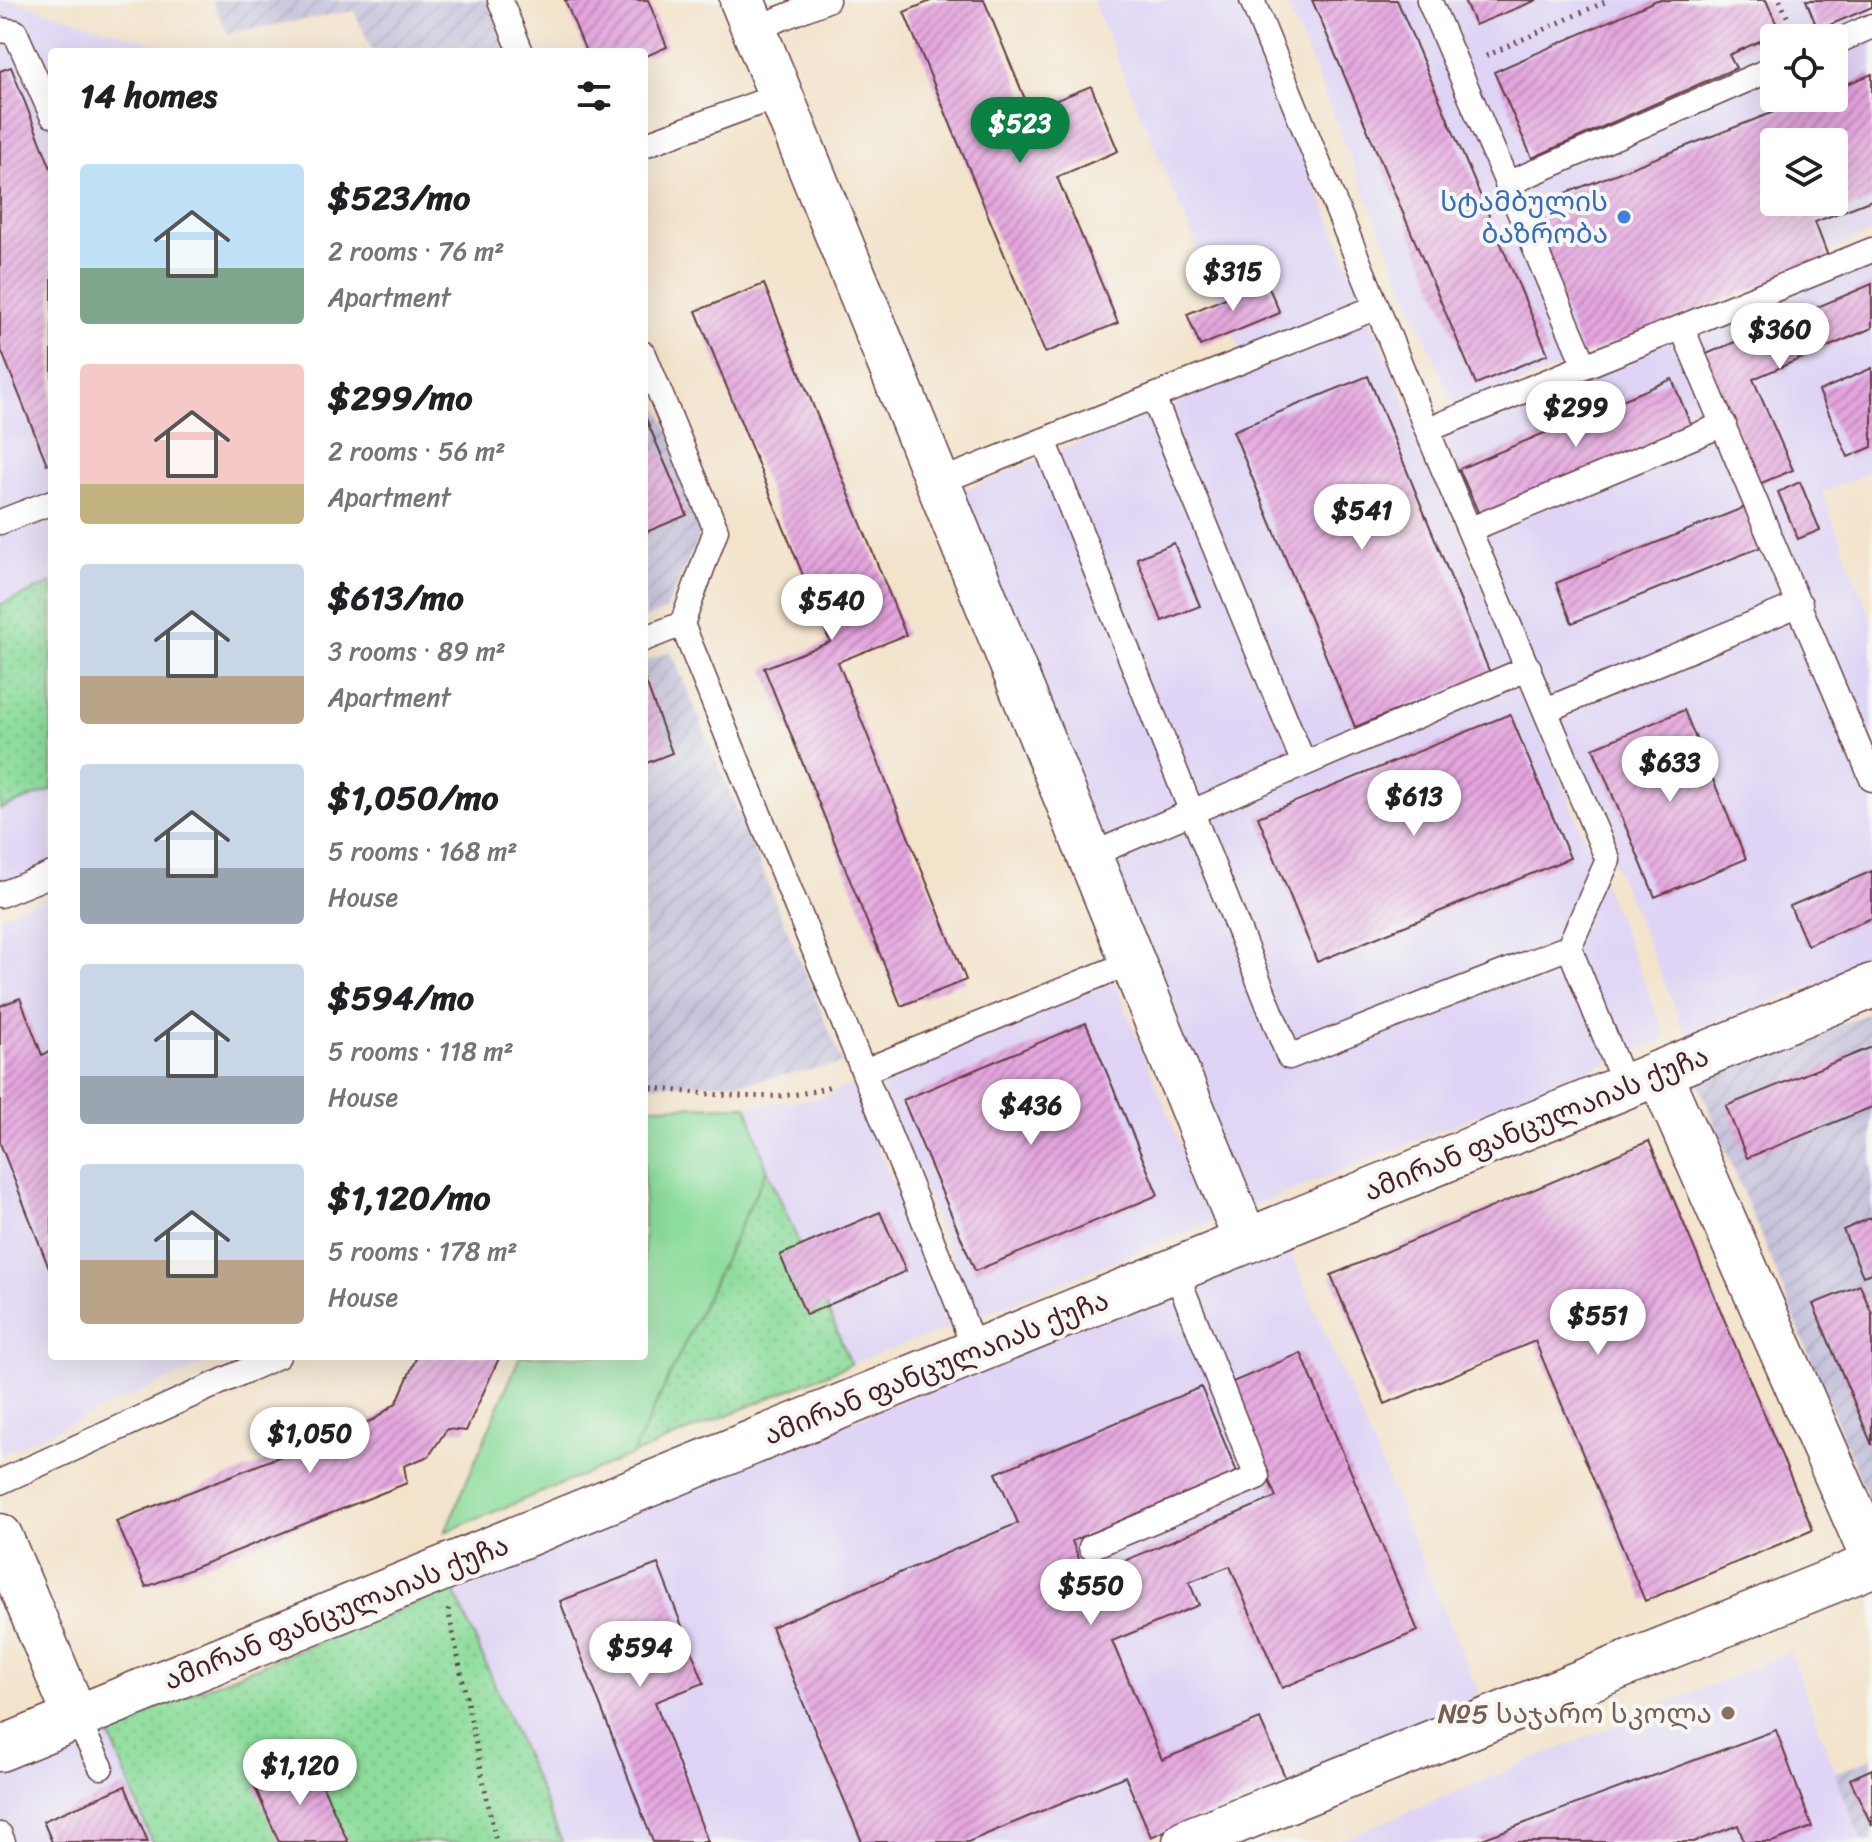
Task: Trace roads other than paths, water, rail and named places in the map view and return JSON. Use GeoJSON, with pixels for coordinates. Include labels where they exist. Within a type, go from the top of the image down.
{"type":"FeatureCollection","features":[{"type":"Feature","properties":{"kind":"street"},"geometry":{"type":"LineString","coordinates":[[748,15],[1246,1241]]}},
{"type":"Feature","properties":{"kind":"street","name":"ამირან ფანცულაიას ქუჩა"},"geometry":{"type":"LineString","coordinates":[[0,1749],[1872,986]]}},
{"type":"Feature","properties":{"kind":"street"},"geometry":{"type":"LineString","coordinates":[[1642,1079],[1872,1556]]}},
{"type":"Feature","properties":{"kind":"street"},"geometry":{"type":"LineString","coordinates":[[0,1536],[76,1718]]}},
{"type":"Feature","properties":{"kind":"street"},"geometry":{"type":"LineString","coordinates":[[1185,1842],[1872,1565]]}},
{"type":"Feature","properties":{"kind":"lane"},"geometry":{"type":"LineString","coordinates":[[500,0],[519,48]]}},
{"type":"Feature","properties":{"kind":"lane"},"geometry":{"type":"LineString","coordinates":[[748,15],[827,0]]}},
{"type":"Feature","properties":{"kind":"lane"},"geometry":{"type":"LineString","coordinates":[[1044,440],[1289,1057],[1569,947],[1608,860],[1427,430],[1252,0]]}},
{"type":"Feature","properties":{"kind":"lane"},"geometry":{"type":"LineString","coordinates":[[1429,0],[1585,366]]}},
{"type":"Feature","properties":{"kind":"lane"},"geometry":{"type":"LineString","coordinates":[[1848,37],[1872,26]]}},
{"type":"Feature","properties":{"kind":"lane"},"geometry":{"type":"LineString","coordinates":[[0,30],[15,32],[48,106]]}},
{"type":"Feature","properties":{"kind":"lane"},"geometry":{"type":"LineString","coordinates":[[1507,184],[1760,74]]}},
{"type":"Feature","properties":{"kind":"lane"},"geometry":{"type":"LineString","coordinates":[[648,144],[780,95]]}},
{"type":"Feature","properties":{"kind":"lane"},"geometry":{"type":"LineString","coordinates":[[1427,430],[1872,250]]}},
{"type":"Feature","properties":{"kind":"lane"},"geometry":{"type":"LineString","coordinates":[[939,482],[1377,307]]}},
{"type":"Feature","properties":{"kind":"lane"},"geometry":{"type":"LineString","coordinates":[[1682,328],[1872,779]]}},
{"type":"Feature","properties":{"kind":"lane"},"geometry":{"type":"LineString","coordinates":[[648,364],[716,530],[682,624],[959,1307],[974,1351]]}},
{"type":"Feature","properties":{"kind":"lane"},"geometry":{"type":"LineString","coordinates":[[1153,397],[1304,764]]}},
{"type":"Feature","properties":{"kind":"lane"},"geometry":{"type":"LineString","coordinates":[[1471,529],[1724,424]]}},
{"type":"Feature","properties":{"kind":"lane"},"geometry":{"type":"LineString","coordinates":[[0,522],[48,504]]}},
{"type":"Feature","properties":{"kind":"lane"},"geometry":{"type":"LineString","coordinates":[[1546,710],[1800,604]]}},
{"type":"Feature","properties":{"kind":"lane"},"geometry":{"type":"LineString","coordinates":[[648,637],[682,624]]}},
{"type":"Feature","properties":{"kind":"lane"},"geometry":{"type":"LineString","coordinates":[[1091,855],[1529,668]]}},
{"type":"Feature","properties":{"kind":"lane"},"geometry":{"type":"LineString","coordinates":[[0,895],[48,876]]}},
{"type":"Feature","properties":{"kind":"lane"},"geometry":{"type":"LineString","coordinates":[[1569,947],[1642,1079]]}},
{"type":"Feature","properties":{"kind":"lane"},"geometry":{"type":"LineString","coordinates":[[864,1071],[1134,961]]}},
{"type":"Feature","properties":{"kind":"lane"},"geometry":{"type":"LineString","coordinates":[[1091,1547],[1257,1477],[1175,1270]]}},
{"type":"Feature","properties":{"kind":"lane"},"geometry":{"type":"LineString","coordinates":[[0,1482],[269,1360]]}},
{"type":"Feature","properties":{"kind":"lane"},"geometry":{"type":"LineString","coordinates":[[76,1718],[101,1767]]}},
{"type":"Feature","properties":{"kind":"lane"},"geometry":{"type":"LineString","coordinates":[[0,1835],[3,1842]]}},
{"type":"Feature","properties":{"kind":"place","name":"სტამბულის ბაზრობა"},"geometry":{"type":"Point","coordinates":[1624,217]}},
{"type":"Feature","properties":{"kind":"place","name":"№5 საჯარო სკოლა"},"geometry":{"type":"Point","coordinates":[1728,1713]}}]}
